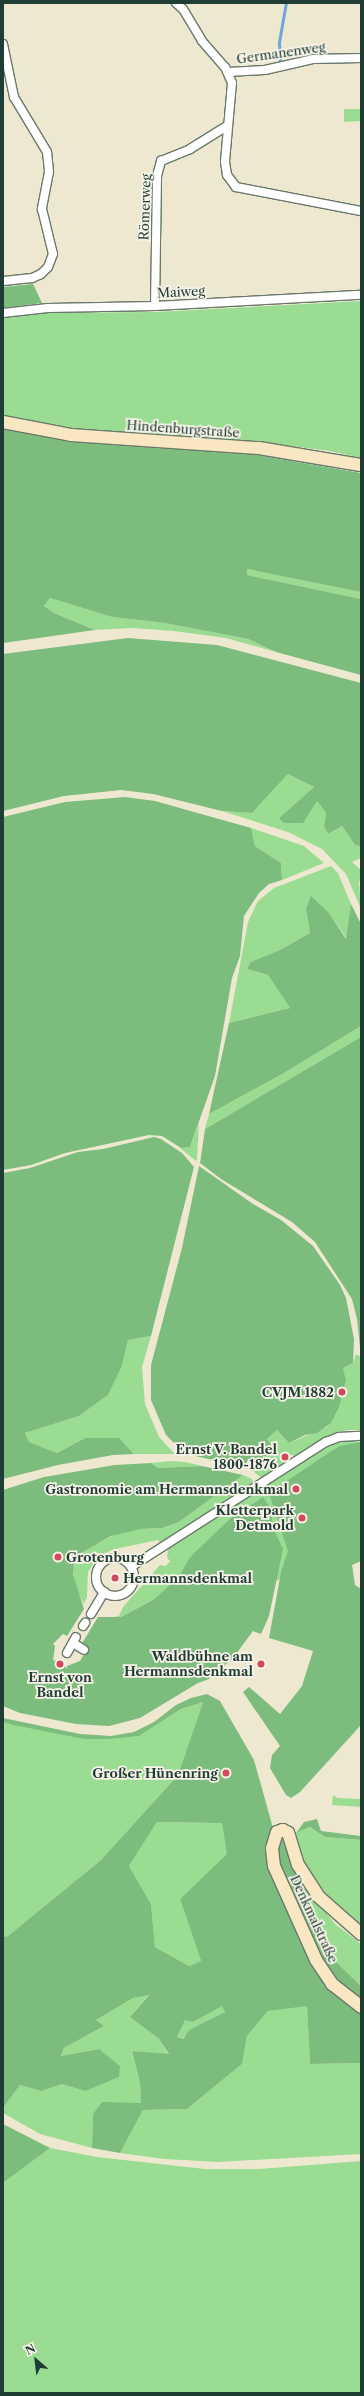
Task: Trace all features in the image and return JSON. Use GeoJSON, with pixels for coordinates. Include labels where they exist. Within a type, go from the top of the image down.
{"type":"FeatureCollection","features":[{"type":"Feature","properties":{"kind":"main road","name":"Hindenburgstraße"},"geometry":{"type":"LineString","coordinates":[[3,422],[71,435],[259,448],[361,465]]}},
{"type":"Feature","properties":{"kind":"main road","name":"Denkmalstraße"},"geometry":{"type":"LineString","coordinates":[[361,1934],[334,1913],[313,1889],[296,1860],[290,1836],[281,1830],[273,1840],[273,1860],[316,1960],[332,1984],[361,2007]]}},
{"type":"Feature","properties":{"kind":"street"},"geometry":{"type":"LineString","coordinates":[[179,3],[202,41],[228,72],[232,83],[225,162],[228,175],[236,187],[361,211]]}},
{"type":"Feature","properties":{"kind":"street"},"geometry":{"type":"LineString","coordinates":[[3,44],[14,97],[47,152],[49,172],[42,209],[53,254],[48,267],[41,274],[32,278],[3,281]]}},
{"type":"Feature","properties":{"kind":"street","name":"Germanenweg"},"geometry":{"type":"LineString","coordinates":[[228,72],[265,70],[313,59],[361,58]]}},
{"type":"Feature","properties":{"kind":"street","name":"Römerweg"},"geometry":{"type":"LineString","coordinates":[[155,306],[157,176],[161,161],[190,149],[227,126]]}},
{"type":"Feature","properties":{"kind":"street","name":"Maiweg"},"geometry":{"type":"LineString","coordinates":[[3,313],[48,308],[155,306],[361,295]]}},
{"type":"Feature","properties":{"kind":"street"},"geometry":{"type":"LineString","coordinates":[[131,1567],[198,1528],[325,1441],[348,1433],[361,1436]]}},
{"type":"Feature","properties":{"kind":"street"},"geometry":{"type":"LineString","coordinates":[[117,1560],[131,1567],[131,1582],[121,1595],[104,1592],[97,1582],[97,1570],[105,1561],[117,1560]]}},
{"type":"Feature","properties":{"kind":"street"},"geometry":{"type":"LineString","coordinates":[[67,1653],[104,1592]]}},
{"type":"Feature","properties":{"kind":"street"},"geometry":{"type":"LineString","coordinates":[[83,1627],[84,1650]]}},
{"type":"Feature","properties":{"kind":"green space"},"geometry":{"type":"Polygon","coordinates":[[[344,109],[361,109],[361,121],[344,122],[344,109]]]}},
{"type":"Feature","properties":{"kind":"green space"},"geometry":{"type":"Polygon","coordinates":[[[33,284],[42,303],[3,308],[3,287],[33,284]]]}},
{"type":"Feature","properties":{"kind":"green space"},"geometry":{"type":"Polygon","coordinates":[[[361,301],[361,458],[330,451],[260,442],[74,428],[3,415],[3,318],[46,313],[156,312],[361,301]]]}},
{"type":"Feature","properties":{"kind":"green space"},"geometry":{"type":"Polygon","coordinates":[[[3,429],[70,442],[257,455],[361,473],[361,592],[247,569],[247,575],[361,599],[361,675],[276,652],[248,639],[165,623],[112,617],[50,598],[44,606],[54,613],[95,630],[3,643],[3,429]]]}},
{"type":"Feature","properties":{"kind":"green space"},"geometry":{"type":"Polygon","coordinates":[[[247,569],[361,592],[361,599],[247,575],[247,569]]]}},
{"type":"Feature","properties":{"kind":"green space"},"geometry":{"type":"Polygon","coordinates":[[[50,598],[112,617],[165,623],[248,639],[276,652],[226,638],[174,631],[132,628],[95,630],[54,613],[44,606],[50,598]]]}},
{"type":"Feature","properties":{"kind":"green space"},"geometry":{"type":"Polygon","coordinates":[[[128,638],[217,645],[361,683],[361,847],[355,845],[342,826],[328,834],[324,826],[326,813],[317,801],[303,823],[284,823],[279,818],[314,787],[288,774],[252,813],[222,811],[153,794],[121,790],[64,796],[3,811],[3,654],[128,638]]]}},
{"type":"Feature","properties":{"kind":"green space"},"geometry":{"type":"Polygon","coordinates":[[[288,774],[314,787],[279,818],[317,801],[326,813],[324,826],[328,834],[342,826],[355,845],[361,847],[361,858],[352,862],[361,870],[361,882],[359,881],[361,909],[346,874],[322,849],[288,832],[222,811],[252,813],[288,774]]]}},
{"type":"Feature","properties":{"kind":"green space"},"geometry":{"type":"Polygon","coordinates":[[[125,797],[155,801],[251,828],[255,846],[281,863],[282,880],[269,884],[259,893],[244,916],[240,956],[232,978],[215,1076],[190,1147],[181,1148],[162,1136],[149,1135],[65,1153],[31,1165],[3,1170],[3,817],[65,802],[125,797]]]}},
{"type":"Feature","properties":{"kind":"green space"},"geometry":{"type":"Polygon","coordinates":[[[251,828],[304,846],[324,863],[282,880],[281,863],[255,846],[251,828]]]}},
{"type":"Feature","properties":{"kind":"green space"},"geometry":{"type":"Polygon","coordinates":[[[331,866],[338,873],[351,904],[347,939],[329,913],[306,909],[310,933],[280,950],[252,962],[247,969],[268,975],[290,1008],[229,1023],[248,922],[258,901],[274,888],[331,866]]]}},
{"type":"Feature","properties":{"kind":"green space"},"geometry":{"type":"Polygon","coordinates":[[[311,896],[329,913],[346,939],[351,904],[361,924],[361,1026],[284,1073],[209,1114],[229,1023],[290,1008],[268,975],[247,969],[251,962],[280,950],[310,933],[306,909],[311,896]]]}},
{"type":"Feature","properties":{"kind":"green space"},"geometry":{"type":"Polygon","coordinates":[[[361,1026],[361,1037],[205,1129],[209,1114],[284,1073],[361,1026]]]}},
{"type":"Feature","properties":{"kind":"green space"},"geometry":{"type":"Polygon","coordinates":[[[361,1037],[361,1357],[357,1319],[352,1299],[315,1242],[292,1222],[221,1179],[200,1163],[205,1129],[361,1037]]]}},
{"type":"Feature","properties":{"kind":"green space"},"geometry":{"type":"Polygon","coordinates":[[[199,1123],[196,1161],[180,1148],[190,1147],[199,1123]]]}},
{"type":"Feature","properties":{"kind":"green space"},"geometry":{"type":"Polygon","coordinates":[[[154,1137],[161,1139],[182,1153],[194,1167],[151,1336],[128,1340],[122,1366],[108,1395],[79,1416],[25,1433],[29,1442],[57,1453],[85,1438],[119,1438],[134,1454],[113,1455],[58,1465],[3,1479],[3,1173],[30,1168],[78,1152],[103,1149],[154,1137]]]}},
{"type":"Feature","properties":{"kind":"green space"},"geometry":{"type":"Polygon","coordinates":[[[199,1166],[253,1204],[281,1220],[313,1246],[340,1285],[346,1298],[354,1339],[353,1363],[343,1368],[346,1380],[339,1407],[331,1423],[317,1433],[305,1435],[289,1443],[277,1430],[267,1439],[275,1450],[255,1463],[248,1461],[242,1467],[187,1454],[182,1451],[166,1435],[151,1400],[151,1365],[182,1248],[199,1166]]]}},
{"type":"Feature","properties":{"kind":"green space"},"geometry":{"type":"Polygon","coordinates":[[[151,1336],[142,1367],[145,1404],[159,1437],[175,1454],[134,1454],[119,1438],[85,1438],[57,1453],[29,1442],[25,1433],[79,1416],[108,1395],[122,1366],[128,1340],[151,1336]]]}},
{"type":"Feature","properties":{"kind":"green space"},"geometry":{"type":"Polygon","coordinates":[[[356,1354],[361,1357],[361,1430],[347,1430],[331,1435],[297,1456],[290,1455],[288,1462],[263,1478],[260,1477],[252,1470],[255,1463],[275,1450],[267,1439],[277,1430],[289,1443],[327,1427],[345,1376],[343,1368],[353,1363],[356,1354]]]}},
{"type":"Feature","properties":{"kind":"green space"},"geometry":{"type":"Polygon","coordinates":[[[348,1440],[361,1442],[279,1580],[276,1581],[204,1545],[190,1557],[179,1576],[153,1600],[121,1617],[101,1619],[119,1616],[123,1607],[160,1565],[166,1566],[169,1562],[171,1563],[167,1557],[168,1549],[328,1446],[348,1440]]]}},
{"type":"Feature","properties":{"kind":"green space"},"geometry":{"type":"Polygon","coordinates":[[[361,1442],[361,1561],[352,1565],[355,1585],[361,1589],[361,1725],[300,1792],[291,1798],[286,1795],[270,1768],[272,1755],[280,1746],[243,1692],[249,1687],[280,1714],[302,1686],[313,1651],[269,1638],[281,1572],[288,1551],[269,1493],[340,1446],[361,1442]]]}},
{"type":"Feature","properties":{"kind":"green space"},"geometry":{"type":"Polygon","coordinates":[[[171,1461],[185,1462],[202,1466],[158,1468],[151,1463],[171,1461]]]}},
{"type":"Feature","properties":{"kind":"green space"},"geometry":{"type":"Polygon","coordinates":[[[151,1463],[158,1468],[202,1466],[243,1475],[179,1522],[163,1528],[141,1529],[111,1536],[81,1553],[74,1564],[73,1574],[84,1609],[67,1636],[63,1634],[53,1644],[55,1646],[53,1661],[56,1660],[56,1666],[59,1663],[60,1668],[65,1666],[67,1669],[67,1666],[80,1661],[84,1654],[81,1645],[98,1617],[121,1617],[153,1600],[179,1576],[190,1557],[230,1519],[263,1497],[269,1506],[274,1530],[283,1549],[269,1616],[261,1634],[253,1631],[233,1658],[209,1679],[198,1683],[140,1718],[109,1726],[76,1724],[20,1713],[3,1706],[3,1490],[44,1477],[115,1465],[151,1463]]]}},
{"type":"Feature","properties":{"kind":"green space"},"geometry":{"type":"Polygon","coordinates":[[[243,1475],[252,1479],[254,1484],[161,1543],[158,1540],[115,1549],[98,1556],[88,1572],[87,1597],[84,1604],[75,1586],[73,1570],[76,1559],[85,1550],[116,1534],[141,1529],[164,1528],[179,1522],[243,1475]]]}},
{"type":"Feature","properties":{"kind":"green space"},"geometry":{"type":"Polygon","coordinates":[[[207,1694],[220,1701],[254,1760],[273,1828],[269,1839],[329,1988],[361,2013],[361,2063],[310,2064],[307,2006],[268,2011],[247,2036],[242,2064],[187,2109],[143,2110],[120,2153],[92,2148],[93,2114],[102,2102],[141,2103],[140,2083],[132,2051],[169,2054],[159,2039],[130,2017],[149,1995],[133,1998],[96,2020],[104,2026],[64,2048],[61,2056],[99,2049],[120,2066],[119,2077],[85,2091],[62,2084],[41,2091],[20,2085],[3,2108],[3,1937],[8,1936],[101,1860],[178,1775],[203,1702],[181,1709],[139,1736],[108,1739],[83,1739],[14,1725],[3,1722],[3,1718],[80,1734],[111,1736],[134,1732],[154,1722],[176,1705],[191,1698],[207,1694]],[[157,1822],[129,1866],[151,1904],[155,1947],[189,1966],[201,1961],[180,1899],[227,1854],[222,1823],[157,1822]],[[222,2006],[193,2022],[185,2020],[177,2037],[183,2039],[189,2030],[225,2012],[222,2006]]]}},
{"type":"Feature","properties":{"kind":"green space"},"geometry":{"type":"Polygon","coordinates":[[[203,1702],[178,1775],[101,1860],[8,1936],[3,1937],[3,1722],[83,1739],[139,1736],[181,1709],[203,1702]]]}},
{"type":"Feature","properties":{"kind":"green space"},"geometry":{"type":"Polygon","coordinates":[[[333,1795],[337,1798],[361,1799],[361,1807],[332,1805],[333,1795]]]}},
{"type":"Feature","properties":{"kind":"green space"},"geometry":{"type":"Polygon","coordinates":[[[317,1819],[321,1831],[361,1836],[361,1840],[325,1837],[309,1827],[296,1833],[304,1822],[317,1819]]]}},
{"type":"Feature","properties":{"kind":"green space"},"geometry":{"type":"Polygon","coordinates":[[[157,1822],[222,1823],[228,1854],[180,1899],[201,1961],[189,1966],[155,1947],[151,1904],[129,1866],[157,1822]]]}},
{"type":"Feature","properties":{"kind":"green space"},"geometry":{"type":"Polygon","coordinates":[[[308,1827],[325,1837],[361,1840],[361,1925],[332,1902],[307,1867],[299,1850],[296,1833],[308,1827]]]}},
{"type":"Feature","properties":{"kind":"green space"},"geometry":{"type":"Polygon","coordinates":[[[282,1838],[293,1867],[309,1891],[304,1897],[334,1960],[361,1986],[361,2003],[337,1983],[322,1960],[277,1857],[277,1839],[282,1838]]]}},
{"type":"Feature","properties":{"kind":"green space"},"geometry":{"type":"Polygon","coordinates":[[[309,1891],[335,1924],[361,1944],[361,1986],[334,1960],[303,1897],[309,1891]]]}},
{"type":"Feature","properties":{"kind":"green space"},"geometry":{"type":"Polygon","coordinates":[[[149,1994],[130,2017],[159,2039],[169,2055],[132,2051],[140,2083],[141,2103],[93,2114],[92,2148],[40,2134],[3,2113],[3,2108],[20,2085],[41,2091],[62,2084],[85,2091],[99,2049],[61,2056],[64,2048],[104,2026],[96,2020],[133,1998],[149,1994]]]}},
{"type":"Feature","properties":{"kind":"green space"},"geometry":{"type":"Polygon","coordinates":[[[222,2005],[225,2012],[190,2030],[182,2039],[177,2037],[185,2019],[193,2022],[222,2005]]]}},
{"type":"Feature","properties":{"kind":"green space"},"geometry":{"type":"Polygon","coordinates":[[[307,2005],[310,2064],[361,2063],[361,2154],[217,2162],[165,2159],[120,2153],[143,2110],[187,2109],[242,2064],[247,2036],[268,2011],[307,2005]]]}},
{"type":"Feature","properties":{"kind":"green space"},"geometry":{"type":"Polygon","coordinates":[[[3,2124],[50,2148],[3,2183],[4,2165],[3,2124]]]}},
{"type":"Feature","properties":{"kind":"green space"},"geometry":{"type":"Polygon","coordinates":[[[50,2148],[97,2157],[205,2169],[259,2169],[361,2161],[361,2393],[3,2393],[3,2183],[50,2148]]]}},
{"type":"Feature","properties":{"kind":"waterway"},"geometry":{"type":"LineString","coordinates":[[280,61],[279,42],[286,3]]}},
{"type":"Feature","properties":{"kind":"place","name":"CVJM 1882"},"geometry":{"type":"Point","coordinates":[342,1392]}},
{"type":"Feature","properties":{"kind":"place","name":"Ernst V. Bandel 1800-1876"},"geometry":{"type":"Point","coordinates":[285,1457]}},
{"type":"Feature","properties":{"kind":"place","name":"Gastronomie am Hermannsdenkmal"},"geometry":{"type":"Point","coordinates":[296,1489]}},
{"type":"Feature","properties":{"kind":"place","name":"Kletterpark Detmold"},"geometry":{"type":"Point","coordinates":[302,1518]}},
{"type":"Feature","properties":{"kind":"place","name":"Grotenburg"},"geometry":{"type":"Point","coordinates":[58,1557]}},
{"type":"Feature","properties":{"kind":"place","name":"Hermannsdenkmal"},"geometry":{"type":"Point","coordinates":[115,1578]}},
{"type":"Feature","properties":{"kind":"place","name":"Ernst von Bandel"},"geometry":{"type":"Point","coordinates":[60,1664]}},
{"type":"Feature","properties":{"kind":"place","name":"Waldbühne am Hermannsdenkmal"},"geometry":{"type":"Point","coordinates":[261,1664]}},
{"type":"Feature","properties":{"kind":"place","name":"Großer Hünenring"},"geometry":{"type":"Point","coordinates":[226,1773]}}]}
